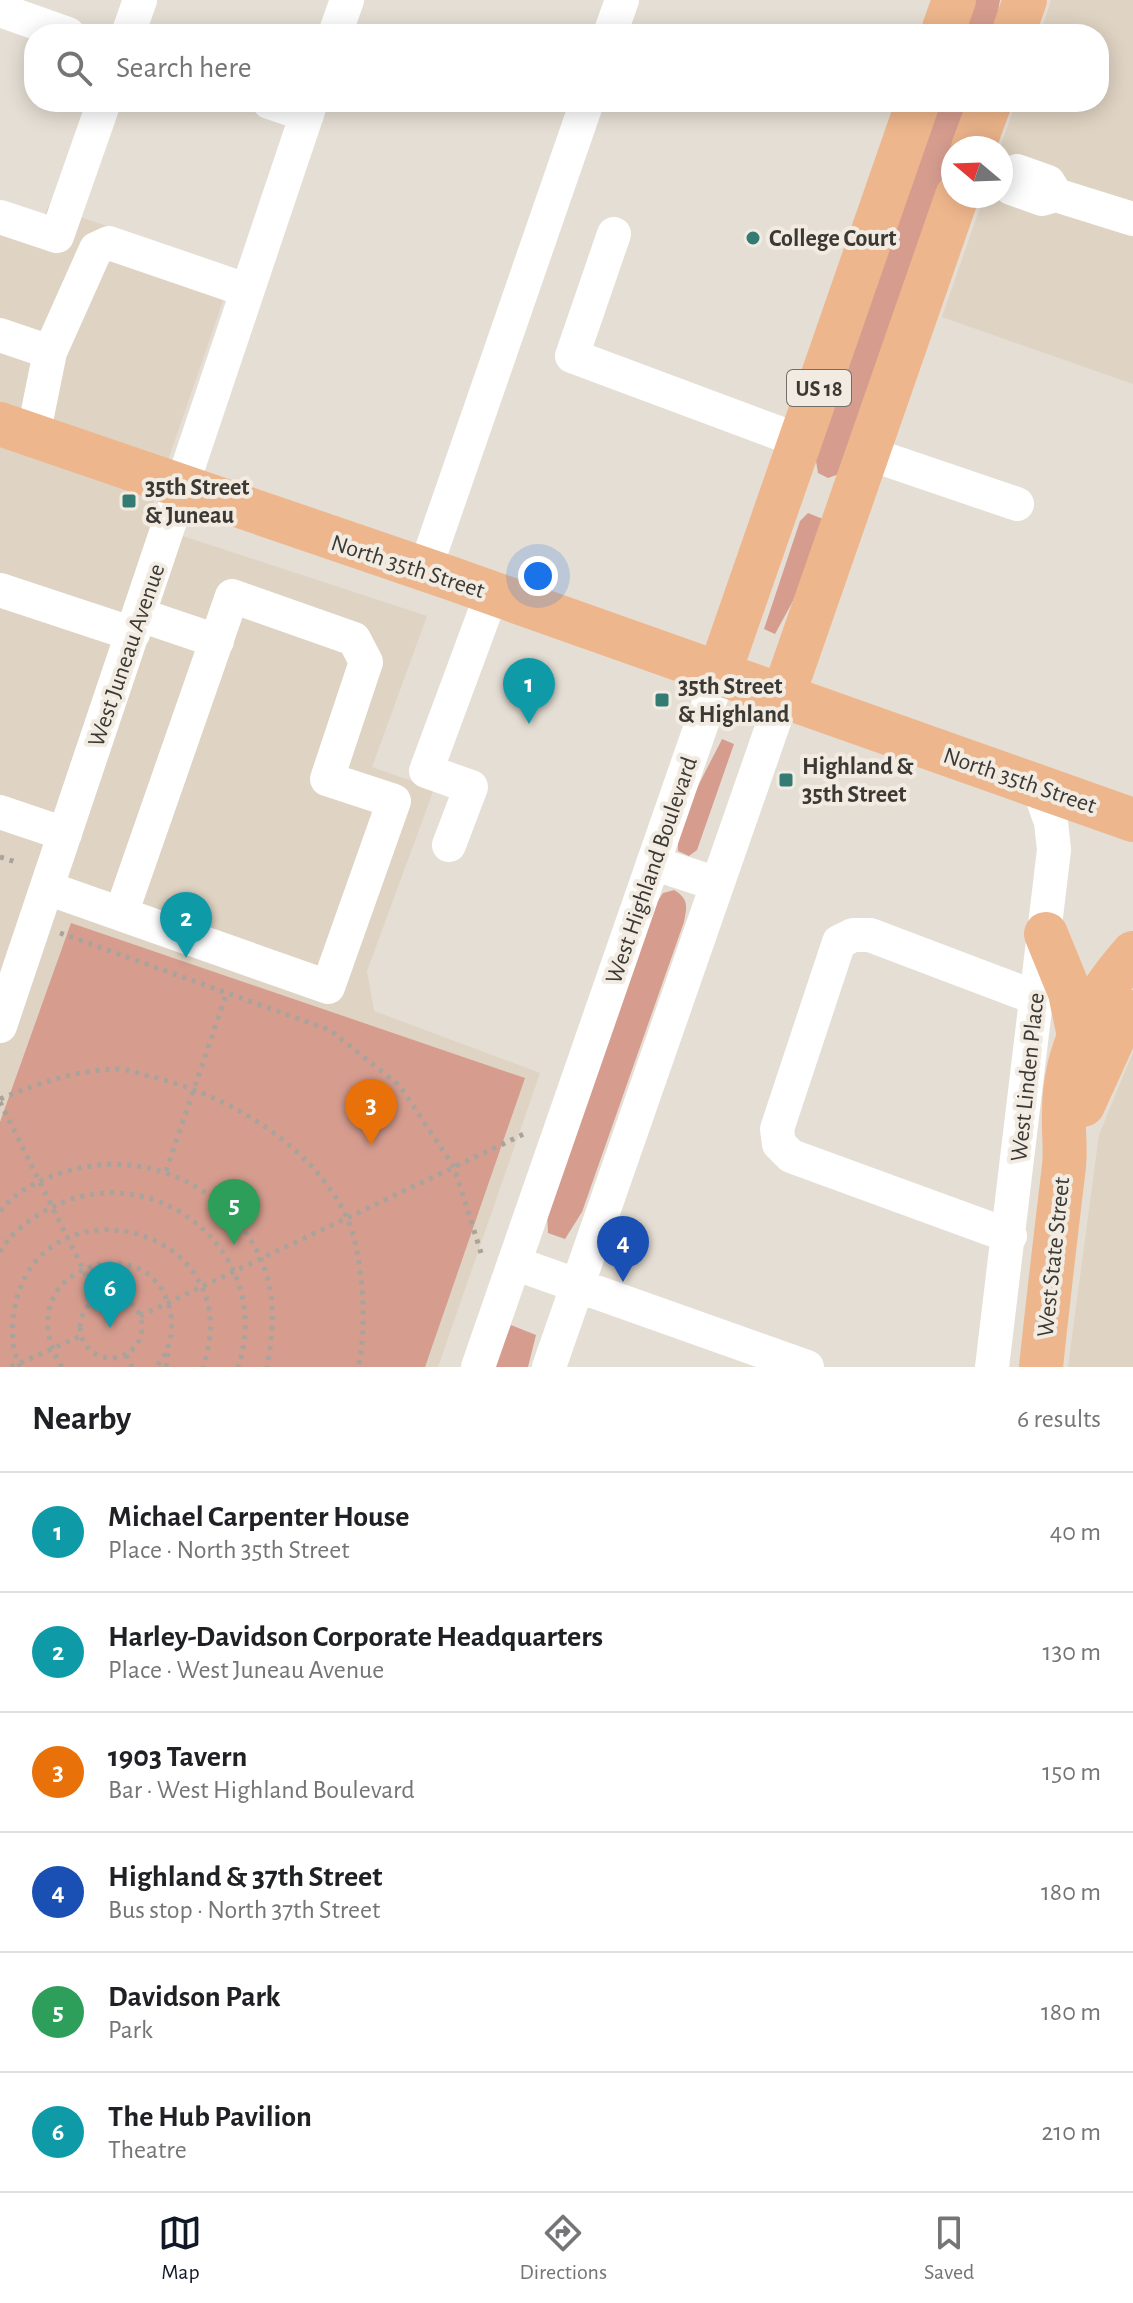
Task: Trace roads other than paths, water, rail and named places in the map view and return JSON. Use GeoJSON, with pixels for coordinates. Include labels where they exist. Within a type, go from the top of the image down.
{"type":"FeatureCollection","features":[{"type":"Feature","properties":{"kind":"main road"},"geometry":{"type":"LineString","coordinates":[[946,24],[954,0]]}},
{"type":"Feature","properties":{"kind":"main road"},"geometry":{"type":"LineString","coordinates":[[1017,24],[1025,0]]}},
{"type":"Feature","properties":{"kind":"main road","name":"West Highland Boulevard"},"geometry":{"type":"LineString","coordinates":[[719,674],[915,112]]}},
{"type":"Feature","properties":{"kind":"main road"},"geometry":{"type":"LineString","coordinates":[[990,112],[992,136]]}},
{"type":"Feature","properties":{"kind":"main road","name":"US 18"},"geometry":{"type":"LineString","coordinates":[[783,696],[953,208]]}},
{"type":"Feature","properties":{"kind":"main road","name":"North 35th Street"},"geometry":{"type":"LineString","coordinates":[[16,430],[492,593],[1133,820]]}},
{"type":"Feature","properties":{"kind":"main road"},"geometry":{"type":"LineString","coordinates":[[1046,934],[1070,993],[1079,1036]]}},
{"type":"Feature","properties":{"kind":"main road","name":"West State Street"},"geometry":{"type":"LineString","coordinates":[[1041,1367],[1066,1148],[1066,1085],[1079,1036],[1109,980],[1133,953]]}},
{"type":"Feature","properties":{"kind":"main road","name":"West State Street"},"geometry":{"type":"LineString","coordinates":[[1066,1148],[1096,1070],[1133,1012]]}},
{"type":"Feature","properties":{"kind":"street"},"geometry":{"type":"LineString","coordinates":[[132,24],[140,0]]}},
{"type":"Feature","properties":{"kind":"street"},"geometry":{"type":"LineString","coordinates":[[339,24],[347,0]]}},
{"type":"Feature","properties":{"kind":"street"},"geometry":{"type":"LineString","coordinates":[[614,24],[622,0]]}},
{"type":"Feature","properties":{"kind":"street"},"geometry":{"type":"LineString","coordinates":[[0,10],[40,24]]}},
{"type":"Feature","properties":{"kind":"street"},"geometry":{"type":"LineString","coordinates":[[0,217],[57,236],[100,112]]}},
{"type":"Feature","properties":{"kind":"street","name":"West Juneau Avenue"},"geometry":{"type":"LineString","coordinates":[[0,1026],[308,112]]}},
{"type":"Feature","properties":{"kind":"street"},"geometry":{"type":"LineString","coordinates":[[424,572],[584,112]]}},
{"type":"Feature","properties":{"kind":"street"},"geometry":{"type":"LineString","coordinates":[[1013,170],[1048,182],[1056,195],[1133,219]]}},
{"type":"Feature","properties":{"kind":"street"},"geometry":{"type":"LineString","coordinates":[[0,232],[89,264]]}},
{"type":"Feature","properties":{"kind":"street"},"geometry":{"type":"LineString","coordinates":[[614,234],[572,356],[800,441]]}},
{"type":"Feature","properties":{"kind":"street"},"geometry":{"type":"LineString","coordinates":[[16,430],[96,249],[109,243],[246,290]]}},
{"type":"Feature","properties":{"kind":"street"},"geometry":{"type":"LineString","coordinates":[[0,335],[50,352]]}},
{"type":"Feature","properties":{"kind":"street"},"geometry":{"type":"LineString","coordinates":[[867,453],[1017,504]]}},
{"type":"Feature","properties":{"kind":"street"},"geometry":{"type":"LineString","coordinates":[[0,590],[217,641]]}},
{"type":"Feature","properties":{"kind":"street"},"geometry":{"type":"LineString","coordinates":[[449,845],[471,787],[426,771],[492,593]]}},
{"type":"Feature","properties":{"kind":"street"},"geometry":{"type":"LineString","coordinates":[[47,888],[328,987],[394,801],[327,779],[366,662],[354,639],[232,596],[121,914]]}},
{"type":"Feature","properties":{"kind":"street","name":"West Highland Boulevard"},"geometry":{"type":"LineString","coordinates":[[478,1367],[498,1260],[653,863],[719,674]]}},
{"type":"Feature","properties":{"kind":"street"},"geometry":{"type":"LineString","coordinates":[[549,1367],[783,696]]}},
{"type":"Feature","properties":{"kind":"street","name":"West Linden Place"},"geometry":{"type":"LineString","coordinates":[[992,1367],[1054,850],[1051,822],[1039,789]]}},
{"type":"Feature","properties":{"kind":"street"},"geometry":{"type":"LineString","coordinates":[[0,812],[65,834]]}},
{"type":"Feature","properties":{"kind":"street"},"geometry":{"type":"LineString","coordinates":[[653,863],[717,884]]}},
{"type":"Feature","properties":{"kind":"street"},"geometry":{"type":"LineString","coordinates":[[1010,1236],[791,1156],[779,1144],[777,1129],[839,942],[853,935],[870,935],[1034,997]]}},
{"type":"Feature","properties":{"kind":"street"},"geometry":{"type":"LineString","coordinates":[[498,1260],[579,1285],[807,1367]]}},
{"type":"Feature","properties":{"kind":"place","name":"College Court"},"geometry":{"type":"Point","coordinates":[753,238]}},
{"type":"Feature","properties":{"kind":"place","name":"35th Street & Juneau"},"geometry":{"type":"Point","coordinates":[129,501]}},
{"type":"Feature","properties":{"kind":"place","name":"35th Street & Highland"},"geometry":{"type":"Point","coordinates":[662,700]}},
{"type":"Feature","properties":{"kind":"place","name":"Michael Carpenter House"},"geometry":{"type":"Point","coordinates":[529,724]}},
{"type":"Feature","properties":{"kind":"place","name":"Highland & 35th Street"},"geometry":{"type":"Point","coordinates":[786,780]}},
{"type":"Feature","properties":{"kind":"place","name":"Harley-Davidson Corporate Headquarters"},"geometry":{"type":"Point","coordinates":[186,958]}},
{"type":"Feature","properties":{"kind":"place","name":"1903 Tavern"},"geometry":{"type":"Point","coordinates":[371,1145]}},
{"type":"Feature","properties":{"kind":"place","name":"Davidson Park"},"geometry":{"type":"Point","coordinates":[234,1245]}},
{"type":"Feature","properties":{"kind":"place","name":"Highland & 37th Street"},"geometry":{"type":"Point","coordinates":[623,1282]}},
{"type":"Feature","properties":{"kind":"place","name":"The Hub Pavilion"},"geometry":{"type":"Point","coordinates":[110,1328]}}]}
